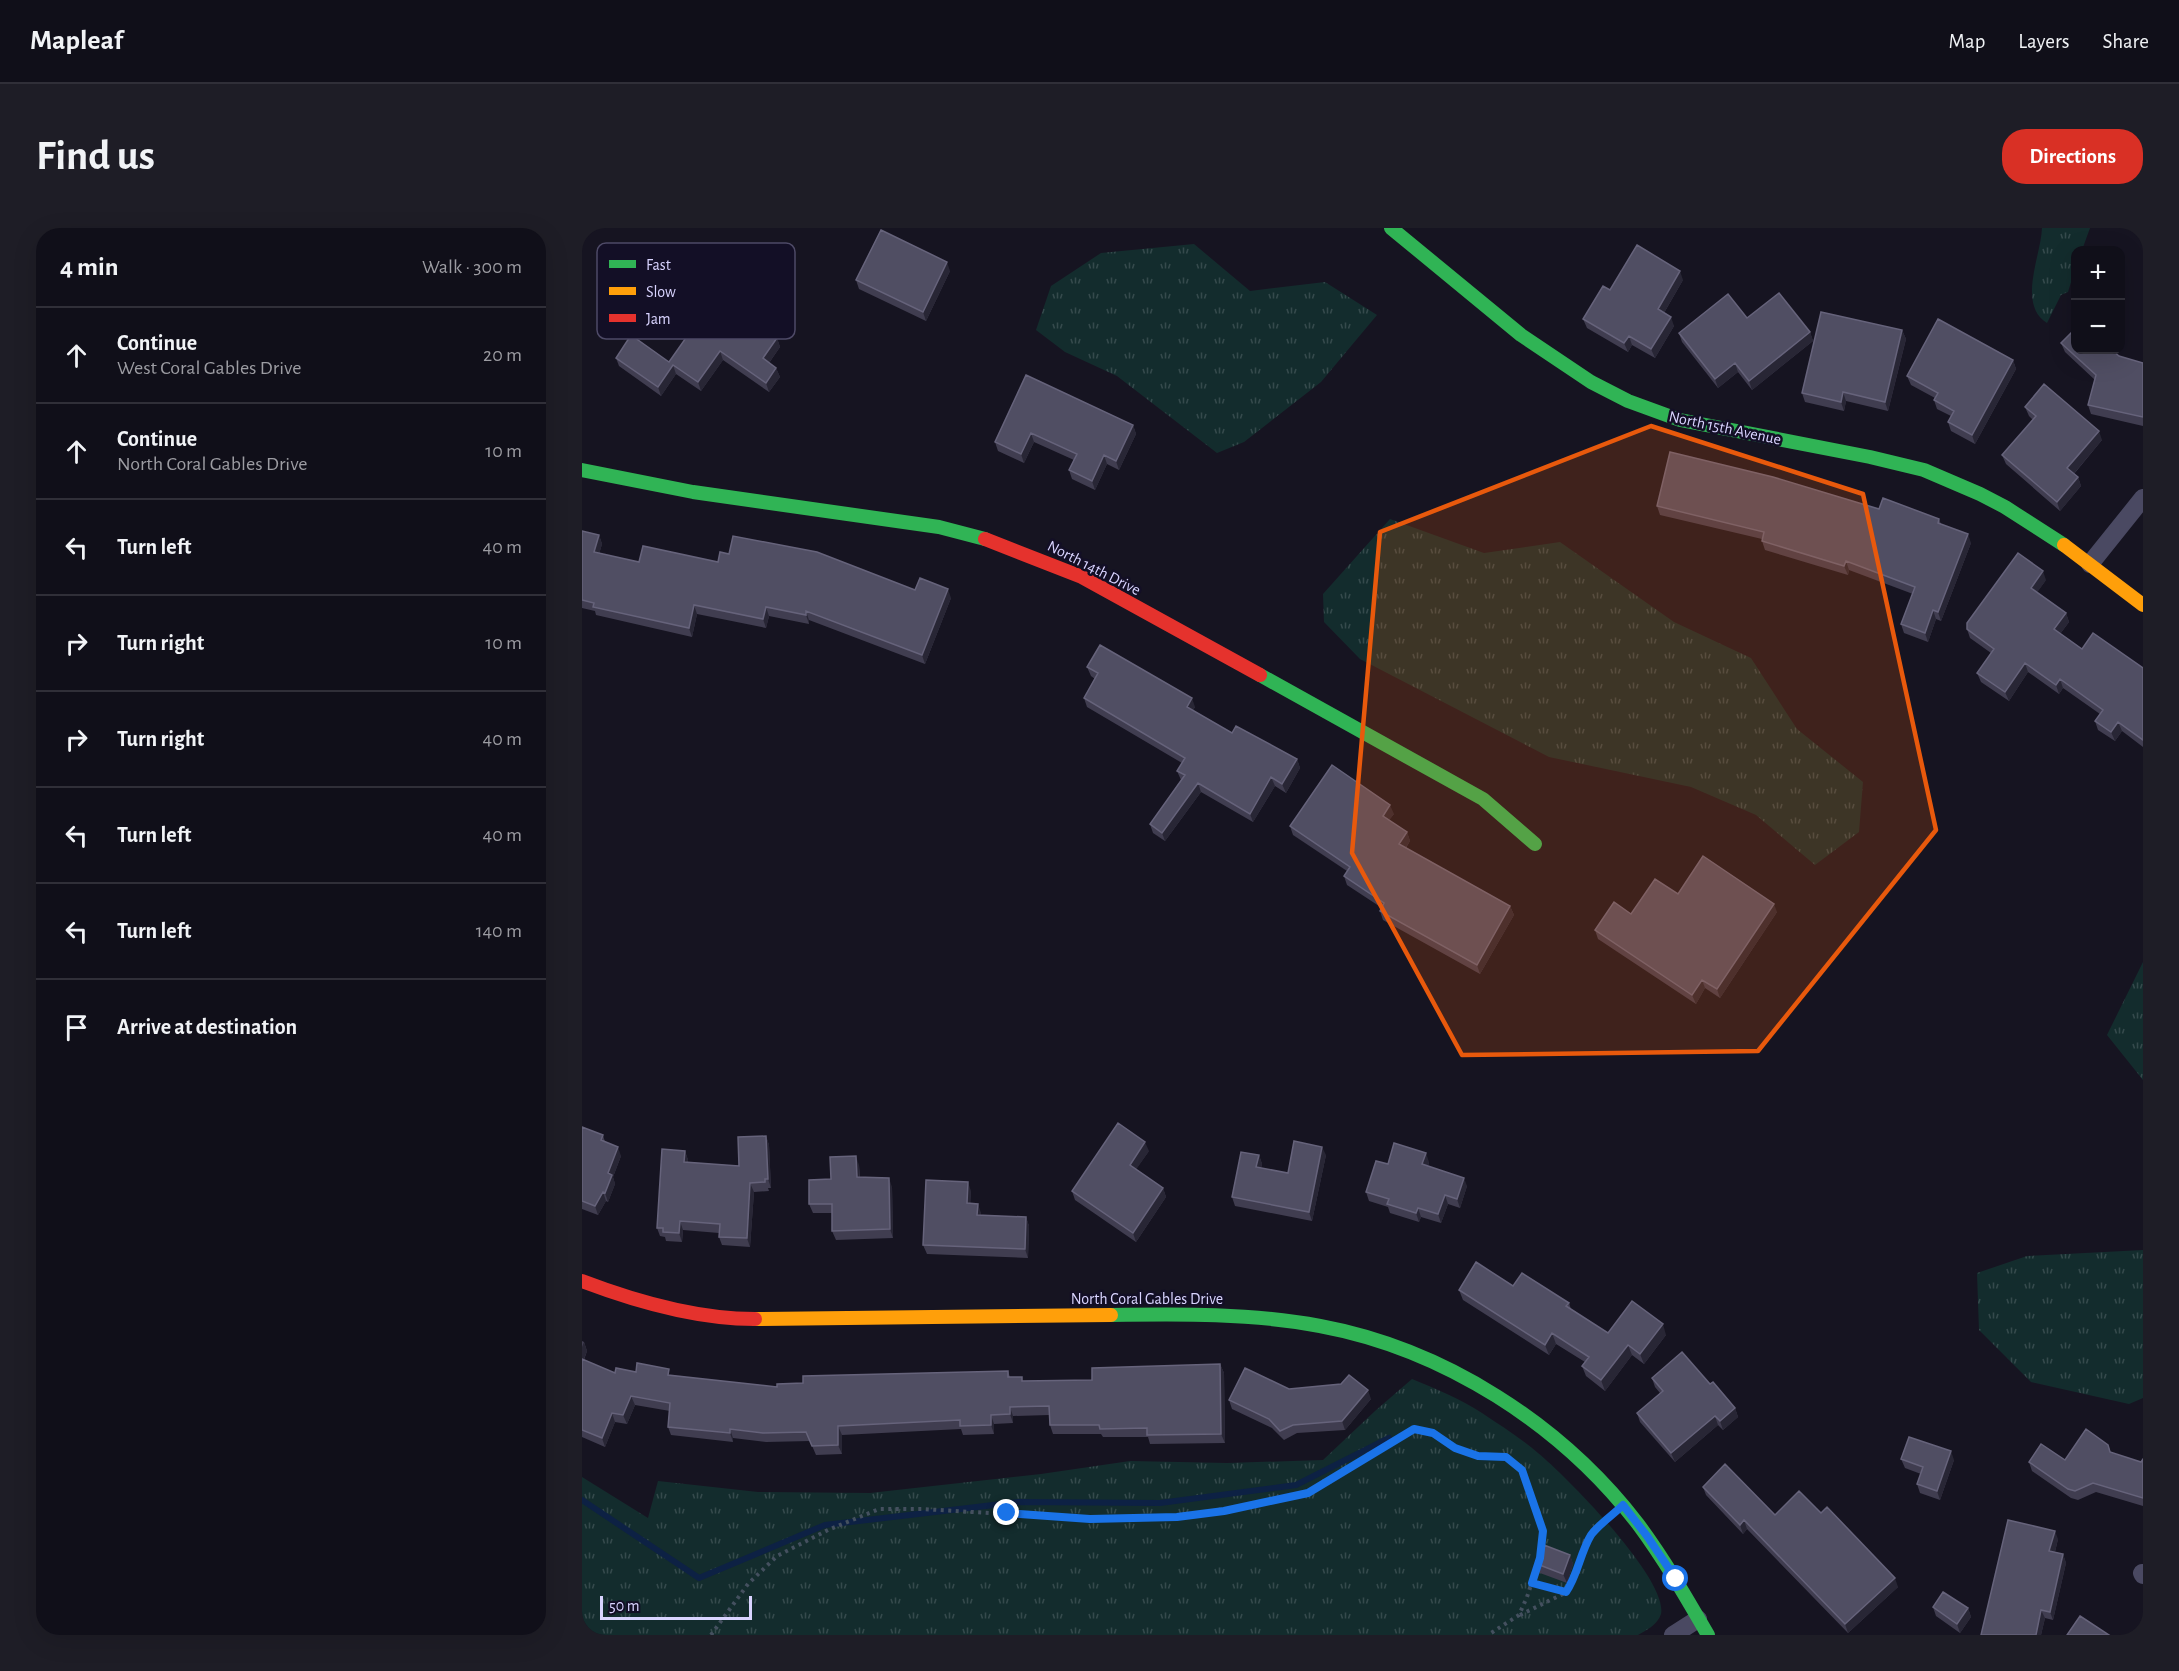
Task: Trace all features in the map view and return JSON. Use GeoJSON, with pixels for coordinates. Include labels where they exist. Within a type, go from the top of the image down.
{"type":"FeatureCollection","features":[{"type":"Feature","properties":{"kind":"street","name":"North 15th Avenue"},"geometry":{"type":"LineString","coordinates":[[1391,228],[1527,340],[1578,374],[1630,401],[1668,416],[1922,469],[1983,494],[2036,524],[2143,605]]}},
{"type":"Feature","properties":{"kind":"street","name":"North 14th Drive"},"geometry":{"type":"LineString","coordinates":[[582,471],[693,492],[928,525],[961,532],[1015,549],[1083,578],[1473,793],[1535,844]]}},
{"type":"Feature","properties":{"kind":"street"},"geometry":{"type":"LineString","coordinates":[[2090,564],[2143,498]]}},
{"type":"Feature","properties":{"kind":"street","name":"North Coral Gables Drive"},"geometry":{"type":"LineString","coordinates":[[582,1281],[658,1307],[731,1318],[832,1320],[1224,1314],[1322,1326],[1375,1339],[1433,1361],[1502,1400],[1583,1464],[1623,1505],[1647,1536],[1676,1579],[1703,1627]]}},
{"type":"Feature","properties":{"kind":"street"},"geometry":{"type":"LineString","coordinates":[[1673,1635],[1703,1627]]}},
{"type":"Feature","properties":{"kind":"path"},"geometry":{"type":"LineString","coordinates":[[711,1635],[748,1584],[777,1556],[828,1530],[879,1509],[922,1509],[1090,1519],[1177,1517],[1224,1511],[1308,1493],[1414,1429],[1433,1433],[1455,1448],[1478,1456],[1506,1457],[1522,1470],[1543,1531],[1540,1558],[1520,1615]]}},
{"type":"Feature","properties":{"kind":"path"},"geometry":{"type":"LineString","coordinates":[[1488,1635],[1520,1615],[1566,1592],[1575,1580],[1582,1553],[1592,1534],[1623,1505]]}},
{"type":"Feature","properties":{"kind":"path"},"geometry":{"type":"LineString","coordinates":[[1532,1583],[1566,1592]]}},
{"type":"Feature","properties":{"kind":"highlighted area"},"geometry":{"type":"Polygon","coordinates":[[[1651,426],[1863,494],[1936,830],[1758,1051],[1462,1055],[1352,853],[1380,532],[1651,426]]]}},
{"type":"Feature","properties":{"kind":"green space"},"geometry":{"type":"Polygon","coordinates":[[[2042,228],[2090,228],[2083,246],[2071,246],[2071,282],[2068,292],[2061,295],[2047,323],[2038,315],[2033,304],[2032,292],[2042,228]]]}},
{"type":"Feature","properties":{"kind":"green space"},"geometry":{"type":"Polygon","coordinates":[[[1194,244],[1250,291],[1325,282],[1377,315],[1321,382],[1244,442],[1217,453],[1117,376],[1065,352],[1036,330],[1051,286],[1101,253],[1194,244]]]}},
{"type":"Feature","properties":{"kind":"green space"},"geometry":{"type":"Polygon","coordinates":[[[1390,519],[1484,553],[1560,542],[1674,622],[1751,658],[1797,729],[1863,782],[1859,832],[1815,865],[1756,815],[1691,787],[1549,757],[1360,659],[1324,622],[1323,594],[1390,519]]]}},
{"type":"Feature","properties":{"kind":"green space"},"geometry":{"type":"Polygon","coordinates":[[[2143,962],[2143,1080],[2107,1035],[2143,962]]]}},
{"type":"Feature","properties":{"kind":"green space"},"geometry":{"type":"Polygon","coordinates":[[[2143,1250],[2143,1398],[2129,1404],[2031,1382],[1979,1330],[1977,1273],[2027,1256],[2143,1250]]]}},
{"type":"Feature","properties":{"kind":"green space"},"geometry":{"type":"Polygon","coordinates":[[[1412,1379],[1482,1413],[1518,1437],[1570,1483],[1613,1529],[1649,1577],[1659,1598],[1661,1614],[1655,1624],[1638,1635],[582,1635],[582,1477],[648,1518],[658,1481],[758,1492],[870,1493],[1041,1474],[1130,1461],[1227,1463],[1323,1460],[1412,1379]]]}},
{"type":"Feature","properties":{"kind":"building"},"geometry":{"type":"Polygon","coordinates":[[[881,230],[947,262],[923,312],[856,280],[881,230]]]}},
{"type":"Feature","properties":{"kind":"building"},"geometry":{"type":"Polygon","coordinates":[[[1637,245],[1680,271],[1658,309],[1671,317],[1651,349],[1629,336],[1624,343],[1583,319],[1603,286],[1610,290],[1637,245]]]}},
{"type":"Feature","properties":{"kind":"building"},"geometry":{"type":"Polygon","coordinates":[[[1779,293],[1810,332],[1749,381],[1735,363],[1715,379],[1679,333],[1728,294],[1747,318],[1779,293]]]}},
{"type":"Feature","properties":{"kind":"building"},"geometry":{"type":"Polygon","coordinates":[[[1821,312],[1902,330],[1885,402],[1843,392],[1841,402],[1802,393],[1821,312]]]}},
{"type":"Feature","properties":{"kind":"building"},"geometry":{"type":"Polygon","coordinates":[[[1938,319],[2013,360],[1972,435],[1948,422],[1954,411],[1934,400],[1938,393],[1907,376],[1938,319]]]}},
{"type":"Feature","properties":{"kind":"building"},"geometry":{"type":"Polygon","coordinates":[[[2071,333],[2071,352],[2061,343],[2071,333]]]}},
{"type":"Feature","properties":{"kind":"building"},"geometry":{"type":"Polygon","coordinates":[[[628,339],[637,339],[669,362],[685,339],[776,339],[763,358],[776,368],[766,383],[720,351],[698,382],[673,365],[658,387],[616,358],[628,339]]]}},
{"type":"Feature","properties":{"kind":"building"},"geometry":{"type":"Polygon","coordinates":[[[2073,354],[2117,354],[2143,363],[2143,417],[2088,405],[2096,375],[2073,354]]]}},
{"type":"Feature","properties":{"kind":"building"},"geometry":{"type":"Polygon","coordinates":[[[1026,375],[1133,425],[1116,461],[1104,455],[1092,481],[1069,470],[1077,454],[1031,433],[1021,454],[995,442],[1026,375]]]}},
{"type":"Feature","properties":{"kind":"building"},"geometry":{"type":"Polygon","coordinates":[[[2044,384],[2099,431],[2067,468],[2078,477],[2057,502],[2002,455],[2036,416],[2025,407],[2044,384]]]}},
{"type":"Feature","properties":{"kind":"building"},"geometry":{"type":"Polygon","coordinates":[[[1670,452],[1773,477],[1879,509],[1883,498],[1939,519],[1938,523],[1968,534],[1938,612],[1933,610],[1925,633],[1901,624],[1915,587],[1846,561],[1844,566],[1762,541],[1764,532],[1657,506],[1670,452]]]}},
{"type":"Feature","properties":{"kind":"building"},"geometry":{"type":"Polygon","coordinates":[[[582,531],[599,535],[594,552],[639,562],[643,546],[718,562],[720,552],[729,554],[733,536],[817,552],[915,590],[920,578],[948,589],[922,655],[806,611],[806,615],[766,607],[763,619],[694,605],[689,628],[593,607],[594,603],[582,600],[582,531]]]}},
{"type":"Feature","properties":{"kind":"building"},"geometry":{"type":"Polygon","coordinates":[[[2018,553],[2043,571],[2031,588],[2066,613],[2054,629],[2082,649],[2093,633],[2143,668],[2143,740],[2118,722],[2111,732],[2095,721],[2103,710],[2060,679],[2056,685],[2025,663],[2005,692],[1977,673],[1994,649],[1967,629],[1967,623],[2018,553]]]}},
{"type":"Feature","properties":{"kind":"building"},"geometry":{"type":"Polygon","coordinates":[[[1100,645],[1192,698],[1187,707],[1232,733],[1236,726],[1297,759],[1282,784],[1271,777],[1250,814],[1198,783],[1162,833],[1150,824],[1185,775],[1177,771],[1185,758],[1084,698],[1098,673],[1087,667],[1100,645]]]}},
{"type":"Feature","properties":{"kind":"building"},"geometry":{"type":"Polygon","coordinates":[[[1332,765],[1390,805],[1383,816],[1407,832],[1399,844],[1510,906],[1477,965],[1380,911],[1384,903],[1344,876],[1350,867],[1290,826],[1332,765]]]}},
{"type":"Feature","properties":{"kind":"building"},"geometry":{"type":"Polygon","coordinates":[[[1703,856],[1774,904],[1717,989],[1702,980],[1692,995],[1595,930],[1614,902],[1631,914],[1655,879],[1678,894],[1703,856]]]}},
{"type":"Feature","properties":{"kind":"building"},"geometry":{"type":"Polygon","coordinates":[[[1118,1123],[1145,1142],[1130,1165],[1163,1188],[1133,1233],[1072,1191],[1118,1123]]]}},
{"type":"Feature","properties":{"kind":"building"},"geometry":{"type":"Polygon","coordinates":[[[582,1127],[603,1135],[601,1140],[618,1147],[608,1173],[612,1175],[605,1193],[603,1192],[595,1206],[582,1201],[582,1127]]]}},
{"type":"Feature","properties":{"kind":"building"},"geometry":{"type":"Polygon","coordinates":[[[766,1136],[768,1179],[765,1179],[765,1182],[750,1183],[747,1238],[719,1237],[720,1224],[680,1221],[679,1233],[663,1232],[663,1228],[657,1228],[662,1149],[685,1151],[684,1162],[739,1166],[738,1137],[766,1136]]]}},
{"type":"Feature","properties":{"kind":"building"},"geometry":{"type":"Polygon","coordinates":[[[1294,1141],[1322,1147],[1309,1212],[1232,1197],[1241,1152],[1259,1155],[1256,1167],[1288,1173],[1294,1141]]]}},
{"type":"Feature","properties":{"kind":"building"},"geometry":{"type":"Polygon","coordinates":[[[1394,1143],[1426,1153],[1422,1164],[1464,1178],[1457,1199],[1445,1195],[1438,1214],[1418,1208],[1416,1213],[1387,1204],[1389,1199],[1366,1192],[1376,1161],[1388,1164],[1394,1143]]]}},
{"type":"Feature","properties":{"kind":"building"},"geometry":{"type":"Polygon","coordinates":[[[856,1156],[857,1177],[889,1178],[890,1229],[832,1231],[832,1204],[809,1204],[809,1180],[831,1179],[830,1157],[856,1156]]]}},
{"type":"Feature","properties":{"kind":"building"},"geometry":{"type":"Polygon","coordinates":[[[926,1180],[968,1182],[967,1203],[978,1204],[977,1215],[1026,1217],[1025,1249],[923,1245],[926,1180]]]}},
{"type":"Feature","properties":{"kind":"building"},"geometry":{"type":"Polygon","coordinates":[[[1476,1262],[1513,1286],[1522,1273],[1569,1303],[1566,1306],[1608,1333],[1632,1301],[1663,1324],[1640,1354],[1628,1345],[1601,1380],[1582,1366],[1589,1357],[1552,1333],[1545,1345],[1459,1290],[1476,1262]]]}},
{"type":"Feature","properties":{"kind":"building"},"geometry":{"type":"Polygon","coordinates":[[[1682,1352],[1710,1384],[1713,1382],[1735,1408],[1720,1421],[1715,1416],[1671,1453],[1637,1413],[1663,1391],[1652,1378],[1682,1352]]]}},
{"type":"Feature","properties":{"kind":"building"},"geometry":{"type":"Polygon","coordinates":[[[582,1359],[615,1373],[616,1368],[636,1372],[637,1363],[669,1369],[668,1375],[777,1387],[777,1384],[803,1383],[803,1376],[1008,1371],[1008,1377],[1022,1377],[1022,1381],[1092,1380],[1092,1368],[1220,1364],[1221,1434],[1147,1435],[1147,1428],[1100,1429],[1099,1425],[1050,1425],[1049,1406],[1010,1407],[1010,1414],[991,1415],[991,1425],[960,1426],[960,1420],[838,1426],[838,1445],[812,1446],[806,1432],[763,1433],[730,1429],[730,1433],[668,1427],[670,1403],[631,1396],[623,1415],[612,1413],[602,1438],[582,1430],[582,1359]]]}},
{"type":"Feature","properties":{"kind":"building"},"geometry":{"type":"Polygon","coordinates":[[[1245,1368],[1289,1389],[1341,1384],[1349,1375],[1368,1390],[1342,1421],[1293,1425],[1280,1431],[1269,1419],[1229,1400],[1245,1368]]]}},
{"type":"Feature","properties":{"kind":"building"},"geometry":{"type":"Polygon","coordinates":[[[2086,1429],[2108,1445],[2110,1452],[2141,1462],[2143,1459],[2143,1498],[2093,1483],[2075,1491],[2068,1489],[2029,1462],[2041,1444],[2065,1460],[2086,1429]]]}},
{"type":"Feature","properties":{"kind":"building"},"geometry":{"type":"Polygon","coordinates":[[[1909,1437],[1951,1451],[1937,1491],[1917,1484],[1923,1467],[1901,1459],[1909,1437]]]}},
{"type":"Feature","properties":{"kind":"building"},"geometry":{"type":"Polygon","coordinates":[[[1725,1464],[1775,1515],[1799,1491],[1821,1513],[1827,1507],[1895,1578],[1845,1624],[1744,1520],[1740,1525],[1703,1487],[1725,1464]]]}},
{"type":"Feature","properties":{"kind":"building"},"geometry":{"type":"Polygon","coordinates":[[[2008,1520],[2055,1531],[2049,1551],[2063,1554],[2050,1612],[2041,1610],[2036,1635],[1981,1635],[2008,1520]]]}},
{"type":"Feature","properties":{"kind":"building"},"geometry":{"type":"Polygon","coordinates":[[[1544,1545],[1570,1555],[1563,1574],[1537,1564],[1544,1545]]]}},
{"type":"Feature","properties":{"kind":"building"},"geometry":{"type":"Polygon","coordinates":[[[1943,1592],[1968,1608],[1957,1624],[1933,1607],[1943,1592]]]}},
{"type":"Feature","properties":{"kind":"building"},"geometry":{"type":"Polygon","coordinates":[[[2080,1616],[2109,1635],[2067,1635],[2080,1616]]]}},
{"type":"Feature","properties":{"kind":"waterway"},"geometry":{"type":"LineString","coordinates":[[582,1500],[699,1578],[825,1525],[1019,1502],[1160,1503],[1296,1485],[1389,1438]]}},
{"type":"Feature","properties":{"kind":"traffic: fast"},"geometry":{"type":"LineString","coordinates":[[1391,228],[1521,335],[1591,382],[1628,401],[1680,420],[1870,457],[1924,470],[2005,507],[2064,545]]}},
{"type":"Feature","properties":{"kind":"traffic: fast"},"geometry":{"type":"LineString","coordinates":[[582,470],[693,492],[939,527],[985,539]]}},
{"type":"Feature","properties":{"kind":"traffic: fast"},"geometry":{"type":"LineString","coordinates":[[1260,675],[1483,799],[1535,844]]}},
{"type":"Feature","properties":{"kind":"traffic: fast"},"geometry":{"type":"LineString","coordinates":[[1111,1315],[1242,1317],[1320,1326],[1366,1337],[1455,1372],[1497,1396],[1536,1423],[1573,1454],[1607,1488],[1638,1524],[1657,1551],[1708,1635]]}},
{"type":"Feature","properties":{"kind":"traffic: slow"},"geometry":{"type":"LineString","coordinates":[[2064,545],[2143,605]]}},
{"type":"Feature","properties":{"kind":"traffic: slow"},"geometry":{"type":"LineString","coordinates":[[755,1319],[1111,1315]]}},
{"type":"Feature","properties":{"kind":"traffic: jam"},"geometry":{"type":"LineString","coordinates":[[985,539],[1082,577],[1260,675]]}},
{"type":"Feature","properties":{"kind":"traffic: jam"},"geometry":{"type":"LineString","coordinates":[[582,1281],[624,1296],[689,1313],[755,1319]]}},
{"type":"Feature","properties":{"kind":"route"},"geometry":{"type":"LineString","coordinates":[[1007,1513],[1090,1519],[1177,1517],[1224,1511],[1308,1493],[1414,1429],[1433,1433],[1455,1448],[1478,1456],[1506,1457],[1522,1470],[1543,1531],[1540,1558],[1532,1583],[1566,1592],[1575,1580],[1582,1553],[1592,1534],[1623,1505],[1676,1579]]}}]}
